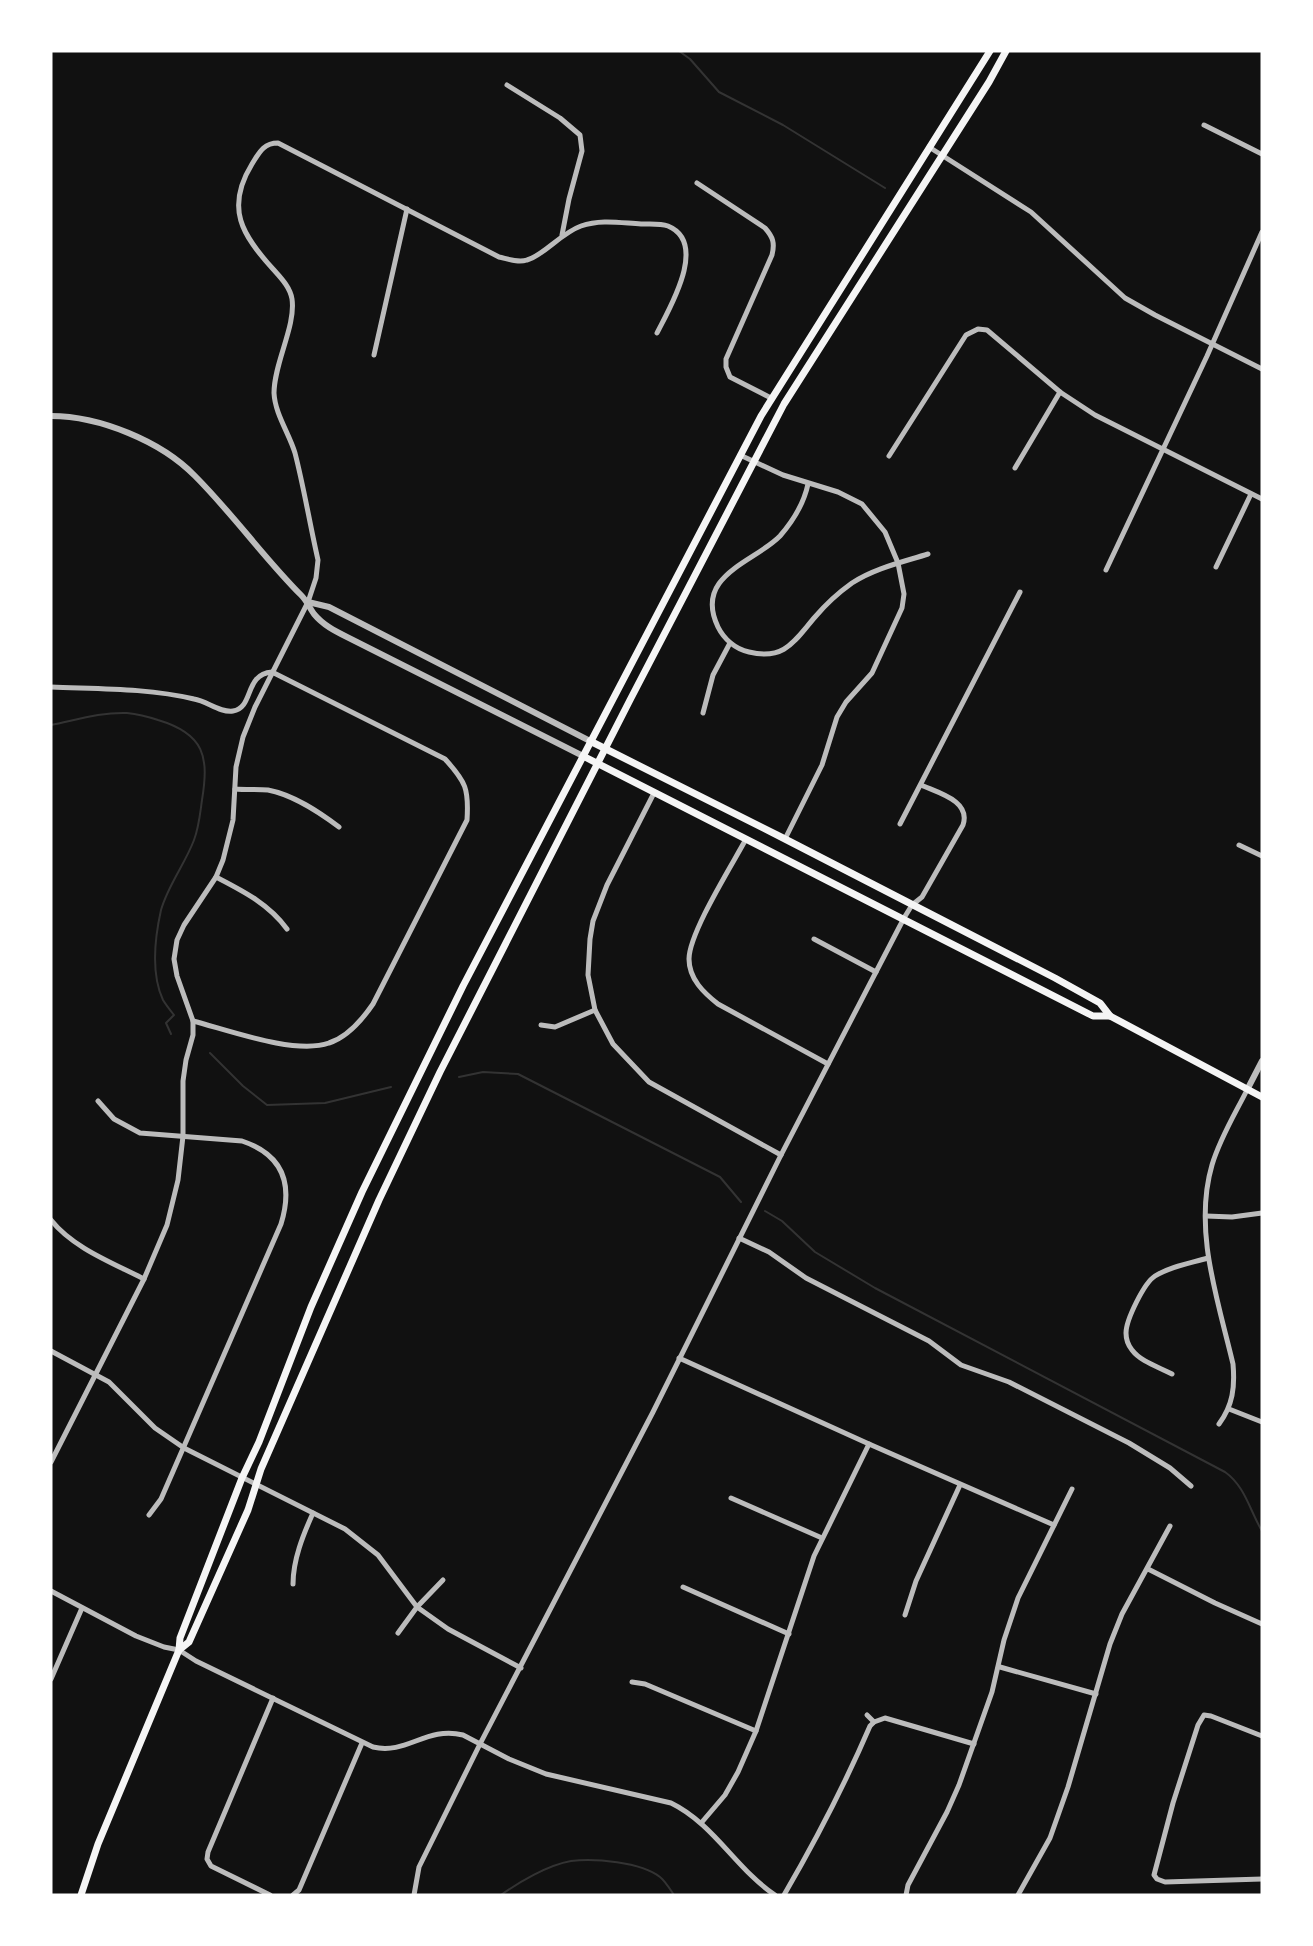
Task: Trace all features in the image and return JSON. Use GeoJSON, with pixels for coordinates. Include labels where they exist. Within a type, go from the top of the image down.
{"type":"FeatureCollection","features":[{"type":"Feature","properties":{"kind":"main road"},"geometry":{"type":"LineString","coordinates":[[81,1895],[98,1844],[179,1650],[180,1638],[242,1478],[255,1453],[311,1307],[362,1192],[464,986],[590,741],[771,398],[990,51]]}},
{"type":"Feature","properties":{"kind":"main road"},"geometry":{"type":"LineString","coordinates":[[179,1650],[189,1642],[257,1485],[261,1469],[384,1189],[440,1072],[753,462],[814,355],[1006,51]]}},
{"type":"Feature","properties":{"kind":"main road"},"geometry":{"type":"LineString","coordinates":[[590,741],[785,839],[1100,1003],[1110,1016],[1262,1097]]}},
{"type":"Feature","properties":{"kind":"main road"},"geometry":{"type":"LineString","coordinates":[[583,756],[1093,1016],[1110,1016]]}},
{"type":"Feature","properties":{"kind":"street"},"geometry":{"type":"LineString","coordinates":[[507,85],[560,118],[580,135],[582,151],[562,235]]}},
{"type":"Feature","properties":{"kind":"street"},"geometry":{"type":"LineString","coordinates":[[1204,125],[1262,154]]}},
{"type":"Feature","properties":{"kind":"street"},"geometry":{"type":"LineString","coordinates":[[51,1462],[158,1251],[170,1214],[178,1180],[183,1136],[183,1081],[193,1035],[193,1022],[177,976],[174,958],[177,940],[184,925],[216,877],[229,840],[233,820],[236,767],[243,737],[272,672],[308,602],[316,578],[318,560],[295,454],[277,409],[274,395],[275,381],[293,308],[291,296],[286,284],[263,258],[242,228],[238,203],[240,189],[246,175],[262,148],[270,143],[278,142],[499,256],[514,261],[527,260],[574,228],[601,221],[666,225],[681,236],[686,245],[686,260],[678,291],[657,333]]}},
{"type":"Feature","properties":{"kind":"street"},"geometry":{"type":"LineString","coordinates":[[929,147],[1031,212],[1125,298],[1262,369]]}},
{"type":"Feature","properties":{"kind":"street"},"geometry":{"type":"LineString","coordinates":[[697,183],[765,228],[773,237],[772,255],[726,359],[730,377],[771,398]]}},
{"type":"Feature","properties":{"kind":"street"},"geometry":{"type":"LineString","coordinates":[[374,355],[407,209]]}},
{"type":"Feature","properties":{"kind":"street"},"geometry":{"type":"LineString","coordinates":[[1106,570],[1262,232]]}},
{"type":"Feature","properties":{"kind":"street"},"geometry":{"type":"LineString","coordinates":[[889,456],[969,332],[978,329],[987,330],[1060,392],[1095,414],[1262,500]]}},
{"type":"Feature","properties":{"kind":"street"},"geometry":{"type":"LineString","coordinates":[[1015,468],[1060,392]]}},
{"type":"Feature","properties":{"kind":"street"},"geometry":{"type":"LineString","coordinates":[[51,416],[64,416],[112,427],[164,452],[194,474],[282,576],[308,602],[322,622],[583,756]]}},
{"type":"Feature","properties":{"kind":"street"},"geometry":{"type":"LineString","coordinates":[[740,455],[808,484],[838,492],[862,504],[885,532],[898,563],[904,594],[902,608],[872,672],[846,702],[837,717],[822,765],[785,839]]}},
{"type":"Feature","properties":{"kind":"street"},"geometry":{"type":"LineString","coordinates":[[808,484],[802,504],[779,536],[763,550],[733,567],[718,585],[713,607],[715,620],[730,643],[745,651],[778,653],[792,646],[813,619],[838,594],[870,573],[928,554]]}},
{"type":"Feature","properties":{"kind":"street"},"geometry":{"type":"LineString","coordinates":[[1216,567],[1251,494]]}},
{"type":"Feature","properties":{"kind":"street"},"geometry":{"type":"LineString","coordinates":[[900,824],[1020,592]]}},
{"type":"Feature","properties":{"kind":"street"},"geometry":{"type":"LineString","coordinates":[[308,602],[329,607],[590,741]]}},
{"type":"Feature","properties":{"kind":"street"},"geometry":{"type":"LineString","coordinates":[[704,713],[713,675],[730,643]]}},
{"type":"Feature","properties":{"kind":"street"},"geometry":{"type":"LineString","coordinates":[[51,687],[177,695],[201,700],[221,710],[231,712],[239,710],[243,705],[257,677],[263,672],[272,672],[445,759],[464,783],[469,797],[467,820],[372,1004],[352,1029],[328,1044],[303,1046],[271,1042],[193,1022]]}},
{"type":"Feature","properties":{"kind":"street"},"geometry":{"type":"LineString","coordinates":[[414,1895],[419,1867],[480,1744],[521,1668],[828,1064],[904,918],[912,905],[922,897],[937,874],[963,825],[965,815],[957,802],[921,785]]}},
{"type":"Feature","properties":{"kind":"street"},"geometry":{"type":"LineString","coordinates":[[235,789],[268,790],[314,810],[339,827]]}},
{"type":"Feature","properties":{"kind":"street"},"geometry":{"type":"LineString","coordinates":[[654,792],[607,885],[593,921],[588,975],[595,1010],[613,1044],[649,1082],[782,1155]]}},
{"type":"Feature","properties":{"kind":"street"},"geometry":{"type":"LineString","coordinates":[[746,839],[694,936],[689,961],[692,973],[705,994],[718,1004],[828,1064]]}},
{"type":"Feature","properties":{"kind":"street"},"geometry":{"type":"LineString","coordinates":[[1239,845],[1262,856]]}},
{"type":"Feature","properties":{"kind":"street"},"geometry":{"type":"LineString","coordinates":[[216,877],[261,903],[277,916],[287,929]]}},
{"type":"Feature","properties":{"kind":"street"},"geometry":{"type":"LineString","coordinates":[[814,939],[876,972]]}},
{"type":"Feature","properties":{"kind":"street"},"geometry":{"type":"LineString","coordinates":[[541,1025],[555,1027],[595,1010]]}},
{"type":"Feature","properties":{"kind":"street"},"geometry":{"type":"LineString","coordinates":[[1220,1424],[1229,1409],[1233,1394],[1233,1364],[1208,1258],[1207,1194],[1212,1165],[1221,1140],[1262,1061]]}},
{"type":"Feature","properties":{"kind":"street"},"geometry":{"type":"LineString","coordinates":[[98,1101],[114,1119],[140,1133],[242,1141],[258,1146],[269,1154],[279,1167],[287,1192],[287,1206],[281,1224],[161,1499],[149,1515]]}},
{"type":"Feature","properties":{"kind":"street"},"geometry":{"type":"LineString","coordinates":[[1206,1216],[1232,1217],[1262,1213]]}},
{"type":"Feature","properties":{"kind":"street"},"geometry":{"type":"LineString","coordinates":[[51,1220],[57,1228],[82,1246],[144,1279]]}},
{"type":"Feature","properties":{"kind":"street"},"geometry":{"type":"LineString","coordinates":[[740,1238],[770,1252],[806,1278],[929,1341],[961,1365],[1009,1382],[1129,1443],[1170,1468],[1191,1486]]}},
{"type":"Feature","properties":{"kind":"street"},"geometry":{"type":"LineString","coordinates":[[1172,1374],[1145,1360],[1131,1349],[1126,1341],[1128,1323],[1145,1285],[1152,1277],[1164,1271],[1208,1258]]}},
{"type":"Feature","properties":{"kind":"street"},"geometry":{"type":"LineString","coordinates":[[51,1351],[96,1374],[124,1395],[155,1428],[184,1448],[345,1529],[378,1554],[417,1607],[448,1629],[521,1668]]}},
{"type":"Feature","properties":{"kind":"street"},"geometry":{"type":"LineString","coordinates":[[679,1358],[1054,1525]]}},
{"type":"Feature","properties":{"kind":"street"},"geometry":{"type":"LineString","coordinates":[[1229,1409],[1262,1422]]}},
{"type":"Feature","properties":{"kind":"street"},"geometry":{"type":"LineString","coordinates":[[702,1822],[725,1796],[738,1772],[756,1731],[814,1556],[869,1444]]}},
{"type":"Feature","properties":{"kind":"street"},"geometry":{"type":"LineString","coordinates":[[905,1615],[916,1581],[960,1485]]}},
{"type":"Feature","properties":{"kind":"street"},"geometry":{"type":"LineString","coordinates":[[906,1895],[908,1885],[947,1812],[974,1744],[1000,1667],[1004,1640],[1018,1598],[1072,1489]]}},
{"type":"Feature","properties":{"kind":"street"},"geometry":{"type":"LineString","coordinates":[[731,1498],[822,1538]]}},
{"type":"Feature","properties":{"kind":"street"},"geometry":{"type":"LineString","coordinates":[[293,1584],[294,1566],[313,1513]]}},
{"type":"Feature","properties":{"kind":"street"},"geometry":{"type":"LineString","coordinates":[[1018,1895],[1050,1838],[1068,1787],[1110,1644],[1122,1614],[1170,1526]]}},
{"type":"Feature","properties":{"kind":"street"},"geometry":{"type":"LineString","coordinates":[[1148,1569],[1262,1624]]}},
{"type":"Feature","properties":{"kind":"street"},"geometry":{"type":"LineString","coordinates":[[398,1633],[417,1607],[443,1580]]}},
{"type":"Feature","properties":{"kind":"street"},"geometry":{"type":"LineString","coordinates":[[683,1587],[789,1634]]}},
{"type":"Feature","properties":{"kind":"street"},"geometry":{"type":"LineString","coordinates":[[51,1591],[136,1636],[179,1650],[196,1661],[362,1743],[384,1750],[398,1748],[421,1737],[442,1732],[463,1735],[526,1767],[546,1774],[672,1803],[702,1822],[758,1883],[775,1895]]}},
{"type":"Feature","properties":{"kind":"street"},"geometry":{"type":"LineString","coordinates":[[51,1679],[82,1608]]}},
{"type":"Feature","properties":{"kind":"street"},"geometry":{"type":"LineString","coordinates":[[1000,1667],[1096,1694]]}},
{"type":"Feature","properties":{"kind":"street"},"geometry":{"type":"LineString","coordinates":[[632,1682],[645,1684],[756,1731]]}},
{"type":"Feature","properties":{"kind":"street"},"geometry":{"type":"LineString","coordinates":[[270,1895],[211,1866],[207,1859],[273,1698]]}},
{"type":"Feature","properties":{"kind":"street"},"geometry":{"type":"LineString","coordinates":[[867,1715],[874,1722]]}},
{"type":"Feature","properties":{"kind":"street"},"geometry":{"type":"LineString","coordinates":[[1147,1880],[1154,1875],[1173,1803],[1203,1715],[1262,1736]]}},
{"type":"Feature","properties":{"kind":"street"},"geometry":{"type":"LineString","coordinates":[[784,1895],[842,1790],[870,1726],[874,1722],[885,1718],[974,1744]]}},
{"type":"Feature","properties":{"kind":"street"},"geometry":{"type":"LineString","coordinates":[[293,1895],[299,1890],[362,1743]]}},
{"type":"Feature","properties":{"kind":"street"},"geometry":{"type":"LineString","coordinates":[[1154,1875],[1165,1882],[1262,1879]]}},
{"type":"Feature","properties":{"kind":"waterway"},"geometry":{"type":"LineString","coordinates":[[679,51],[690,59],[719,92],[783,125],[885,188]]}},
{"type":"Feature","properties":{"kind":"waterway"},"geometry":{"type":"LineString","coordinates":[[51,725],[108,714],[135,714],[186,732],[194,740],[204,759],[204,785],[196,835],[164,901],[156,943],[159,990],[174,1015],[166,1023],[171,1034]]}},
{"type":"Feature","properties":{"kind":"waterway"},"geometry":{"type":"LineString","coordinates":[[210,1053],[243,1086],[267,1105],[325,1103],[391,1087]]}},
{"type":"Feature","properties":{"kind":"waterway"},"geometry":{"type":"LineString","coordinates":[[459,1077],[483,1072],[518,1074],[720,1177],[741,1202]]}},
{"type":"Feature","properties":{"kind":"waterway"},"geometry":{"type":"LineString","coordinates":[[765,1211],[782,1221],[815,1252],[875,1288],[1225,1472],[1238,1484],[1262,1531]]}},
{"type":"Feature","properties":{"kind":"waterway"},"geometry":{"type":"LineString","coordinates":[[501,1895],[553,1866],[571,1861],[592,1860],[617,1862],[652,1872],[662,1879],[674,1895]]}}]}
